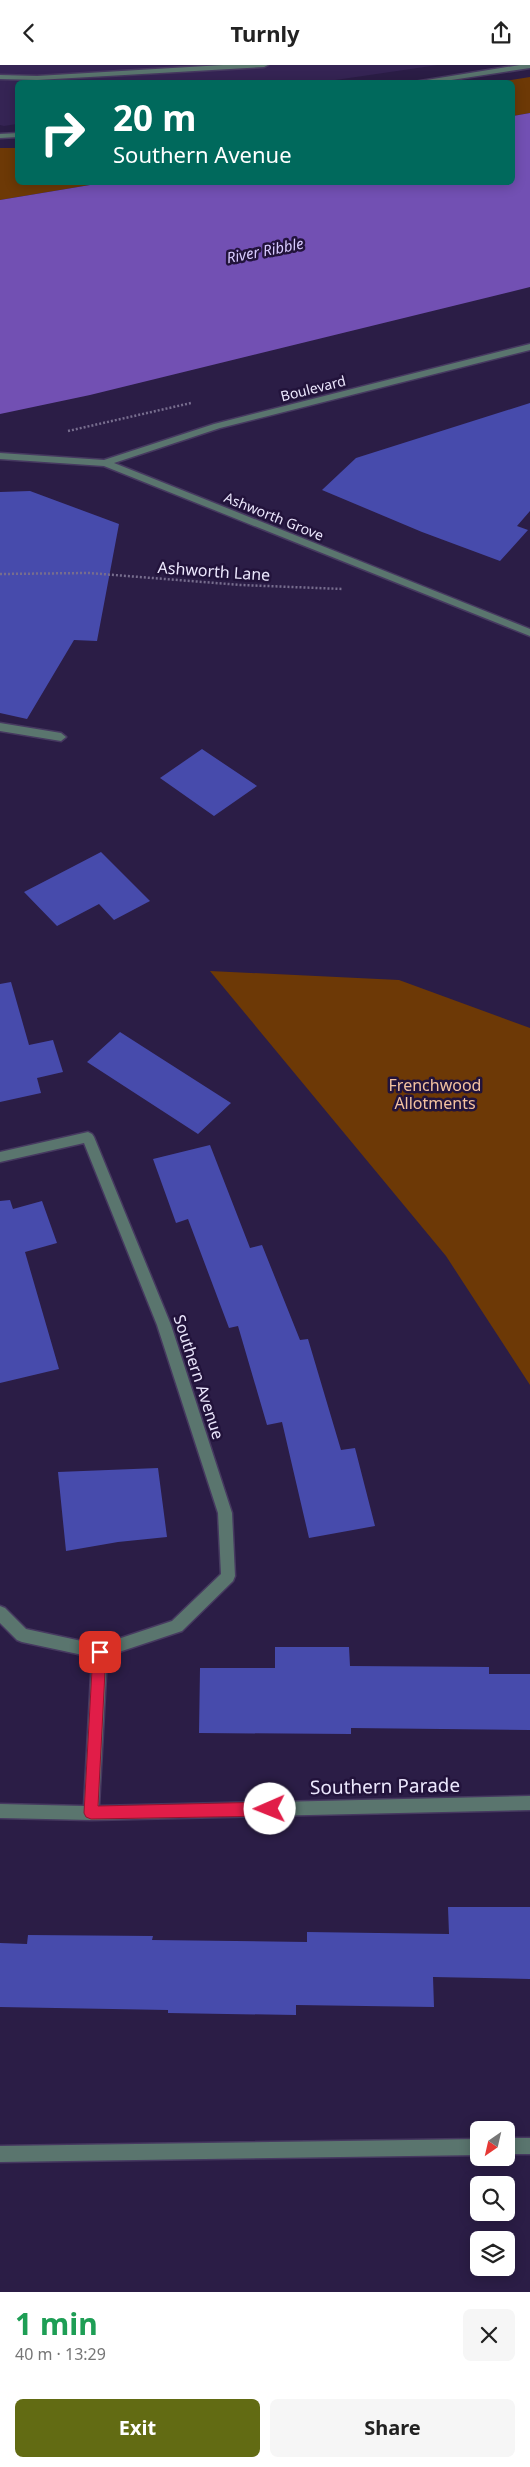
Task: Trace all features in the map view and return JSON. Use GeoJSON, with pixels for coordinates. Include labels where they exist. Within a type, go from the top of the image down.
{"type":"FeatureCollection","features":[{"type":"Feature","properties":{"kind":"street"},"geometry":{"type":"LineString","coordinates":[[0,77],[37,78],[264,65]]}},
{"type":"Feature","properties":{"kind":"street"},"geometry":{"type":"LineString","coordinates":[[433,80],[530,66]]}},
{"type":"Feature","properties":{"kind":"street"},"geometry":{"type":"LineString","coordinates":[[0,136],[15,135]]}},
{"type":"Feature","properties":{"kind":"street","name":"Boulevard"},"geometry":{"type":"LineString","coordinates":[[104,463],[217,426],[530,347]]}},
{"type":"Feature","properties":{"kind":"street","name":"Ashworth Grove"},"geometry":{"type":"LineString","coordinates":[[0,456],[104,463],[530,633]]}},
{"type":"Feature","properties":{"kind":"street"},"geometry":{"type":"LineString","coordinates":[[0,727],[60,737]]}},
{"type":"Feature","properties":{"kind":"street","name":"Southern Avenue"},"geometry":{"type":"LineString","coordinates":[[0,1157],[88,1137],[164,1325],[225,1513],[228,1576],[177,1626],[100,1652]]}},
{"type":"Feature","properties":{"kind":"street"},"geometry":{"type":"LineString","coordinates":[[0,1613],[22,1635],[100,1652],[91,1813]]}},
{"type":"Feature","properties":{"kind":"street","name":"Southern Parade"},"geometry":{"type":"LineString","coordinates":[[0,1811],[91,1813],[530,1803]]}},
{"type":"Feature","properties":{"kind":"street"},"geometry":{"type":"LineString","coordinates":[[515,2146],[530,2146]]}},
{"type":"Feature","properties":{"kind":"street"},"geometry":{"type":"LineString","coordinates":[[0,2155],[470,2147]]}},
{"type":"Feature","properties":{"kind":"path","name":"Ashworth Lane"},"geometry":{"type":"LineString","coordinates":[[0,574],[89,573],[241,585],[348,589]]}},
{"type":"Feature","properties":{"kind":"shaded area"},"geometry":{"type":"Polygon","coordinates":[[[0,65],[438,65],[336,80],[15,80],[15,124],[0,125],[0,65]]]}},
{"type":"Feature","properties":{"kind":"green space"},"geometry":{"type":"Polygon","coordinates":[[[530,77],[530,113],[515,116],[515,80],[512,80],[530,77]]]}},
{"type":"Feature","properties":{"kind":"green space"},"geometry":{"type":"Polygon","coordinates":[[[0,148],[15,148],[15,185],[90,185],[0,200],[0,148]]]}},
{"type":"Feature","properties":{"kind":"green space","name":"Frenchwood Allotments"},"geometry":{"type":"Polygon","coordinates":[[[210,971],[399,980],[530,1028],[530,1385],[446,1256],[210,971]]]}},
{"type":"Feature","properties":{"kind":"water","name":"River Ribble"},"geometry":{"type":"Polygon","coordinates":[[[530,113],[530,287],[90,395],[0,414],[0,200],[90,185],[515,185],[515,116],[530,113]]]}},
{"type":"Feature","properties":{"kind":"building"},"geometry":{"type":"Polygon","coordinates":[[[530,403],[530,511],[517,526],[528,530],[500,561],[422,532],[322,490],[356,458],[530,403]]]}},
{"type":"Feature","properties":{"kind":"building"},"geometry":{"type":"Polygon","coordinates":[[[30,491],[119,524],[97,641],[74,640],[27,719],[0,713],[0,492],[30,491]]]}},
{"type":"Feature","properties":{"kind":"building"},"geometry":{"type":"Polygon","coordinates":[[[202,749],[257,786],[214,816],[160,778],[202,749]]]}},
{"type":"Feature","properties":{"kind":"building"},"geometry":{"type":"Polygon","coordinates":[[[101,852],[150,901],[114,920],[99,904],[57,926],[24,892],[101,852]]]}},
{"type":"Feature","properties":{"kind":"building"},"geometry":{"type":"Polygon","coordinates":[[[11,982],[29,1045],[53,1040],[63,1072],[37,1078],[41,1093],[0,1102],[0,984],[11,982]]]}},
{"type":"Feature","properties":{"kind":"building"},"geometry":{"type":"Polygon","coordinates":[[[120,1032],[231,1103],[198,1134],[87,1062],[120,1032]]]}},
{"type":"Feature","properties":{"kind":"building"},"geometry":{"type":"Polygon","coordinates":[[[210,1145],[250,1248],[262,1245],[300,1340],[308,1339],[341,1450],[355,1448],[375,1526],[309,1538],[282,1422],[267,1425],[238,1326],[229,1328],[188,1219],[176,1223],[153,1159],[210,1145]]]}},
{"type":"Feature","properties":{"kind":"building"},"geometry":{"type":"Polygon","coordinates":[[[10,1200],[13,1209],[42,1201],[57,1243],[25,1252],[59,1369],[0,1383],[0,1201],[10,1200]]]}},
{"type":"Feature","properties":{"kind":"building"},"geometry":{"type":"Polygon","coordinates":[[[158,1468],[167,1537],[118,1542],[66,1551],[58,1472],[158,1468]]]}},
{"type":"Feature","properties":{"kind":"building"},"geometry":{"type":"Polygon","coordinates":[[[275,1647],[349,1647],[350,1666],[489,1667],[489,1674],[530,1674],[530,1730],[351,1728],[351,1734],[199,1733],[200,1668],[275,1668],[275,1647]]]}},
{"type":"Feature","properties":{"kind":"building"},"geometry":{"type":"Polygon","coordinates":[[[448,1907],[530,1907],[530,1979],[433,1977],[434,2007],[296,2005],[296,2015],[168,2013],[168,2010],[0,2007],[0,1943],[27,1944],[28,1935],[153,1936],[152,1940],[307,1942],[307,1932],[449,1934],[448,1907]]]}},
{"type":"Feature","properties":{"kind":"route"},"geometry":{"type":"LineString","coordinates":[[100,1652],[91,1813],[270,1809]]}}]}
